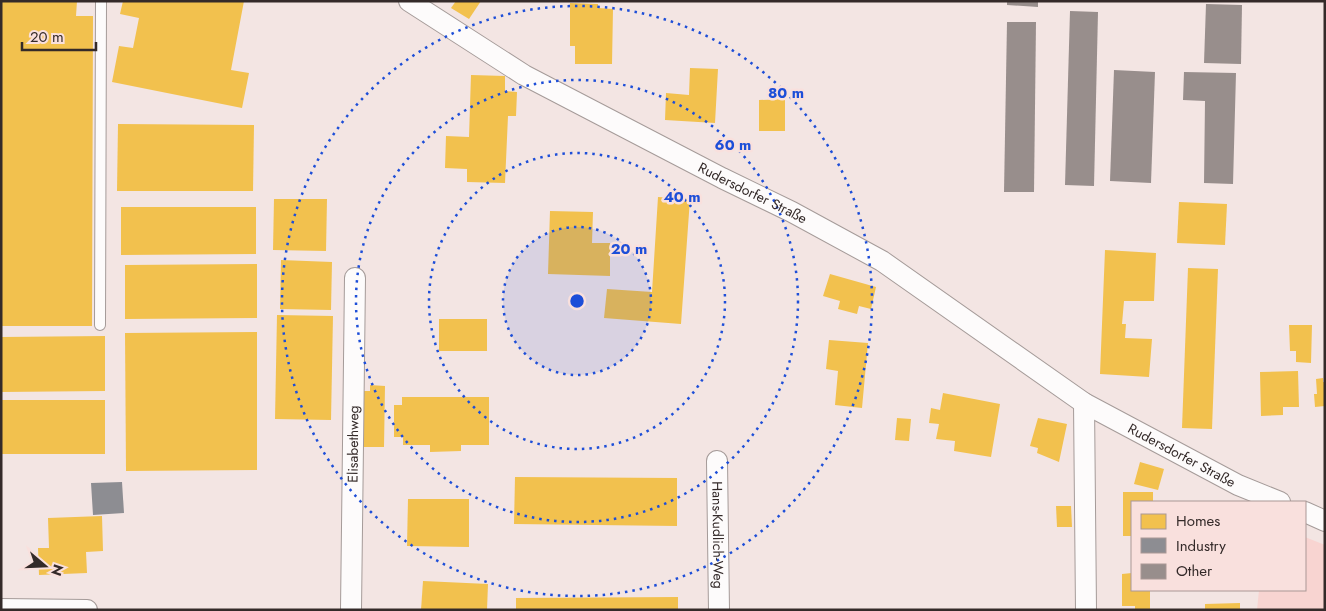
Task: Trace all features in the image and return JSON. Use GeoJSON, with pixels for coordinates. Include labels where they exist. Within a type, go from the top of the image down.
{"type":"FeatureCollection","features":[{"type":"Feature","properties":{"kind":"street","name":"Rudersdorfer Straße"},"geometry":{"type":"LineString","coordinates":[[409,1],[524,75],[722,178],[792,212],[882,261],[1084,403],[1238,485],[1278,501]]}},
{"type":"Feature","properties":{"kind":"street","name":"Elisabethweg"},"geometry":{"type":"LineString","coordinates":[[351,610],[355,278]]}},
{"type":"Feature","properties":{"kind":"street"},"geometry":{"type":"LineString","coordinates":[[1084,403],[1086,610]]}},
{"type":"Feature","properties":{"kind":"street","name":"Hans-Kudlich-Weg"},"geometry":{"type":"LineString","coordinates":[[717,461],[719,610]]}},
{"type":"Feature","properties":{"kind":"street"},"geometry":{"type":"LineString","coordinates":[[1306,512],[1325,520]]}},
{"type":"Feature","properties":{"kind":"street"},"geometry":{"type":"LineString","coordinates":[[1,609],[88,610]]}},
{"type":"Feature","properties":{"kind":"lane"},"geometry":{"type":"LineString","coordinates":[[100,325],[101,1]]}},
{"type":"Feature","properties":{"kind":"shaded area"},"geometry":{"type":"Polygon","coordinates":[[[1306,537],[1325,545],[1325,610],[1257,610],[1259,591],[1306,591],[1306,537]]]}},
{"type":"Feature","properties":{"kind":"building: Homes"},"geometry":{"type":"Polygon","coordinates":[[[1,1],[77,1],[76,16],[93,16],[92,326],[1,326],[1,1]]]}},
{"type":"Feature","properties":{"kind":"building: Homes"},"geometry":{"type":"Polygon","coordinates":[[[123,1],[244,1],[231,70],[249,73],[242,108],[112,82],[119,46],[133,48],[139,18],[120,14],[123,1]]]}},
{"type":"Feature","properties":{"kind":"building: Homes"},"geometry":{"type":"Polygon","coordinates":[[[456,1],[481,1],[469,19],[451,8],[456,1]]]}},
{"type":"Feature","properties":{"kind":"building: Homes"},"geometry":{"type":"Polygon","coordinates":[[[570,3],[598,4],[598,8],[613,9],[612,64],[575,64],[575,46],[570,46],[570,3]]]}},
{"type":"Feature","properties":{"kind":"building: Homes"},"geometry":{"type":"Polygon","coordinates":[[[690,68],[718,69],[715,123],[665,120],[666,93],[689,95],[690,68]]]}},
{"type":"Feature","properties":{"kind":"building: Homes"},"geometry":{"type":"Polygon","coordinates":[[[471,75],[505,76],[505,91],[517,92],[516,116],[508,116],[505,183],[467,182],[467,169],[445,168],[446,136],[469,137],[471,75]]]}},
{"type":"Feature","properties":{"kind":"building: Homes"},"geometry":{"type":"Polygon","coordinates":[[[785,99],[785,131],[759,131],[759,100],[785,99]]]}},
{"type":"Feature","properties":{"kind":"building: Homes"},"geometry":{"type":"Polygon","coordinates":[[[118,124],[254,125],[253,191],[117,191],[118,124]]]}},
{"type":"Feature","properties":{"kind":"building: Homes"},"geometry":{"type":"Polygon","coordinates":[[[658,197],[690,199],[681,324],[604,318],[607,289],[652,292],[658,197]]]}},
{"type":"Feature","properties":{"kind":"building: Homes"},"geometry":{"type":"Polygon","coordinates":[[[274,199],[327,199],[326,251],[273,250],[274,199]]]}},
{"type":"Feature","properties":{"kind":"building: Homes"},"geometry":{"type":"Polygon","coordinates":[[[1179,202],[1227,204],[1225,245],[1177,243],[1179,202]]]}},
{"type":"Feature","properties":{"kind":"building: Homes"},"geometry":{"type":"Polygon","coordinates":[[[121,207],[256,207],[256,254],[121,255],[121,207]]]}},
{"type":"Feature","properties":{"kind":"building: Homes"},"geometry":{"type":"Polygon","coordinates":[[[550,211],[593,212],[592,243],[610,243],[610,276],[548,274],[550,211]]]}},
{"type":"Feature","properties":{"kind":"building: Homes"},"geometry":{"type":"Polygon","coordinates":[[[1105,250],[1156,253],[1154,301],[1124,301],[1122,324],[1126,324],[1125,338],[1152,339],[1149,377],[1100,374],[1105,250]]]}},
{"type":"Feature","properties":{"kind":"building: Homes"},"geometry":{"type":"Polygon","coordinates":[[[281,260],[332,262],[331,310],[280,309],[281,260]]]}},
{"type":"Feature","properties":{"kind":"building: Homes"},"geometry":{"type":"Polygon","coordinates":[[[257,264],[257,318],[125,319],[125,265],[257,264]]]}},
{"type":"Feature","properties":{"kind":"building: Homes"},"geometry":{"type":"Polygon","coordinates":[[[1188,268],[1218,269],[1212,429],[1182,428],[1188,268]]]}},
{"type":"Feature","properties":{"kind":"building: Homes"},"geometry":{"type":"Polygon","coordinates":[[[830,274],[876,287],[871,309],[859,306],[857,314],[838,309],[840,301],[823,296],[830,274]]]}},
{"type":"Feature","properties":{"kind":"building: Homes"},"geometry":{"type":"Polygon","coordinates":[[[277,315],[333,316],[331,420],[275,419],[277,315]]]}},
{"type":"Feature","properties":{"kind":"building: Homes"},"geometry":{"type":"Polygon","coordinates":[[[439,319],[487,319],[487,351],[439,351],[439,319]]]}},
{"type":"Feature","properties":{"kind":"building: Homes"},"geometry":{"type":"Polygon","coordinates":[[[1289,325],[1312,325],[1311,363],[1296,362],[1296,351],[1290,351],[1289,325]]]}},
{"type":"Feature","properties":{"kind":"building: Homes"},"geometry":{"type":"Polygon","coordinates":[[[257,332],[257,470],[126,471],[125,333],[257,332]]]}},
{"type":"Feature","properties":{"kind":"building: Homes"},"geometry":{"type":"Polygon","coordinates":[[[105,336],[105,391],[1,392],[1,337],[105,336]]]}},
{"type":"Feature","properties":{"kind":"building: Homes"},"geometry":{"type":"Polygon","coordinates":[[[829,340],[868,343],[862,408],[835,405],[838,371],[826,369],[829,340]]]}},
{"type":"Feature","properties":{"kind":"building: Homes"},"geometry":{"type":"Polygon","coordinates":[[[1298,371],[1299,407],[1283,407],[1283,415],[1261,416],[1260,372],[1298,371]]]}},
{"type":"Feature","properties":{"kind":"building: Homes"},"geometry":{"type":"Polygon","coordinates":[[[1323,378],[1323,382],[1325,382],[1325,406],[1315,407],[1314,394],[1317,394],[1316,379],[1323,378]]]}},
{"type":"Feature","properties":{"kind":"building: Homes"},"geometry":{"type":"Polygon","coordinates":[[[370,385],[385,386],[384,447],[363,447],[364,391],[370,391],[370,385]]]}},
{"type":"Feature","properties":{"kind":"building: Homes"},"geometry":{"type":"Polygon","coordinates":[[[943,393],[1000,404],[991,457],[954,451],[955,441],[936,439],[939,424],[929,423],[931,408],[940,410],[943,393]]]}},
{"type":"Feature","properties":{"kind":"building: Homes"},"geometry":{"type":"Polygon","coordinates":[[[402,397],[489,397],[489,445],[461,445],[461,451],[430,452],[430,445],[403,445],[403,437],[394,437],[394,405],[402,405],[402,397]]]}},
{"type":"Feature","properties":{"kind":"building: Homes"},"geometry":{"type":"Polygon","coordinates":[[[1,400],[105,400],[105,454],[1,454],[1,400]]]}},
{"type":"Feature","properties":{"kind":"building: Homes"},"geometry":{"type":"Polygon","coordinates":[[[897,418],[911,419],[909,441],[895,440],[897,418]]]}},
{"type":"Feature","properties":{"kind":"building: Homes"},"geometry":{"type":"Polygon","coordinates":[[[1038,418],[1067,424],[1059,462],[1037,453],[1038,448],[1030,446],[1038,418]]]}},
{"type":"Feature","properties":{"kind":"building: Homes"},"geometry":{"type":"Polygon","coordinates":[[[1140,462],[1164,469],[1158,490],[1134,484],[1140,462]]]}},
{"type":"Feature","properties":{"kind":"building: Homes"},"geometry":{"type":"Polygon","coordinates":[[[515,477],[677,478],[677,526],[514,524],[515,477]]]}},
{"type":"Feature","properties":{"kind":"building: Homes"},"geometry":{"type":"Polygon","coordinates":[[[1123,492],[1153,492],[1153,501],[1131,501],[1131,536],[1123,536],[1123,492]]]}},
{"type":"Feature","properties":{"kind":"building: Homes"},"geometry":{"type":"Polygon","coordinates":[[[408,499],[469,499],[469,547],[407,546],[408,499]]]}},
{"type":"Feature","properties":{"kind":"building: Homes"},"geometry":{"type":"Polygon","coordinates":[[[1056,506],[1071,506],[1072,527],[1057,527],[1056,506]]]}},
{"type":"Feature","properties":{"kind":"building: Homes"},"geometry":{"type":"Polygon","coordinates":[[[102,516],[103,551],[86,552],[87,573],[39,575],[38,548],[49,548],[48,518],[102,516]]]}},
{"type":"Feature","properties":{"kind":"building: Homes"},"geometry":{"type":"Polygon","coordinates":[[[1131,573],[1131,591],[1150,591],[1150,610],[1135,610],[1135,606],[1122,606],[1122,574],[1131,573]]]}},
{"type":"Feature","properties":{"kind":"building: Homes"},"geometry":{"type":"Polygon","coordinates":[[[423,581],[488,584],[487,610],[421,610],[423,581]]]}},
{"type":"Feature","properties":{"kind":"building: Homes"},"geometry":{"type":"Polygon","coordinates":[[[678,597],[678,610],[516,610],[516,598],[678,597]]]}},
{"type":"Feature","properties":{"kind":"building: Homes"},"geometry":{"type":"Polygon","coordinates":[[[1240,603],[1240,610],[1205,610],[1205,604],[1240,603]]]}},
{"type":"Feature","properties":{"kind":"building: Industry"},"geometry":{"type":"Polygon","coordinates":[[[122,482],[124,513],[93,515],[91,483],[122,482]]]}},
{"type":"Feature","properties":{"kind":"building: Other"},"geometry":{"type":"Polygon","coordinates":[[[1007,1],[1038,1],[1038,7],[1007,5],[1007,1]]]}},
{"type":"Feature","properties":{"kind":"building: Other"},"geometry":{"type":"Polygon","coordinates":[[[1206,4],[1242,5],[1241,64],[1204,63],[1206,4]]]}},
{"type":"Feature","properties":{"kind":"building: Other"},"geometry":{"type":"Polygon","coordinates":[[[1070,11],[1098,12],[1094,186],[1065,185],[1070,11]]]}},
{"type":"Feature","properties":{"kind":"building: Other"},"geometry":{"type":"Polygon","coordinates":[[[1007,22],[1036,22],[1034,192],[1004,192],[1007,22]]]}},
{"type":"Feature","properties":{"kind":"building: Other"},"geometry":{"type":"Polygon","coordinates":[[[1114,70],[1155,72],[1151,183],[1110,181],[1114,70]]]}},
{"type":"Feature","properties":{"kind":"building: Other"},"geometry":{"type":"Polygon","coordinates":[[[1184,72],[1236,73],[1233,184],[1204,183],[1205,101],[1183,100],[1184,72]]]}}]}
